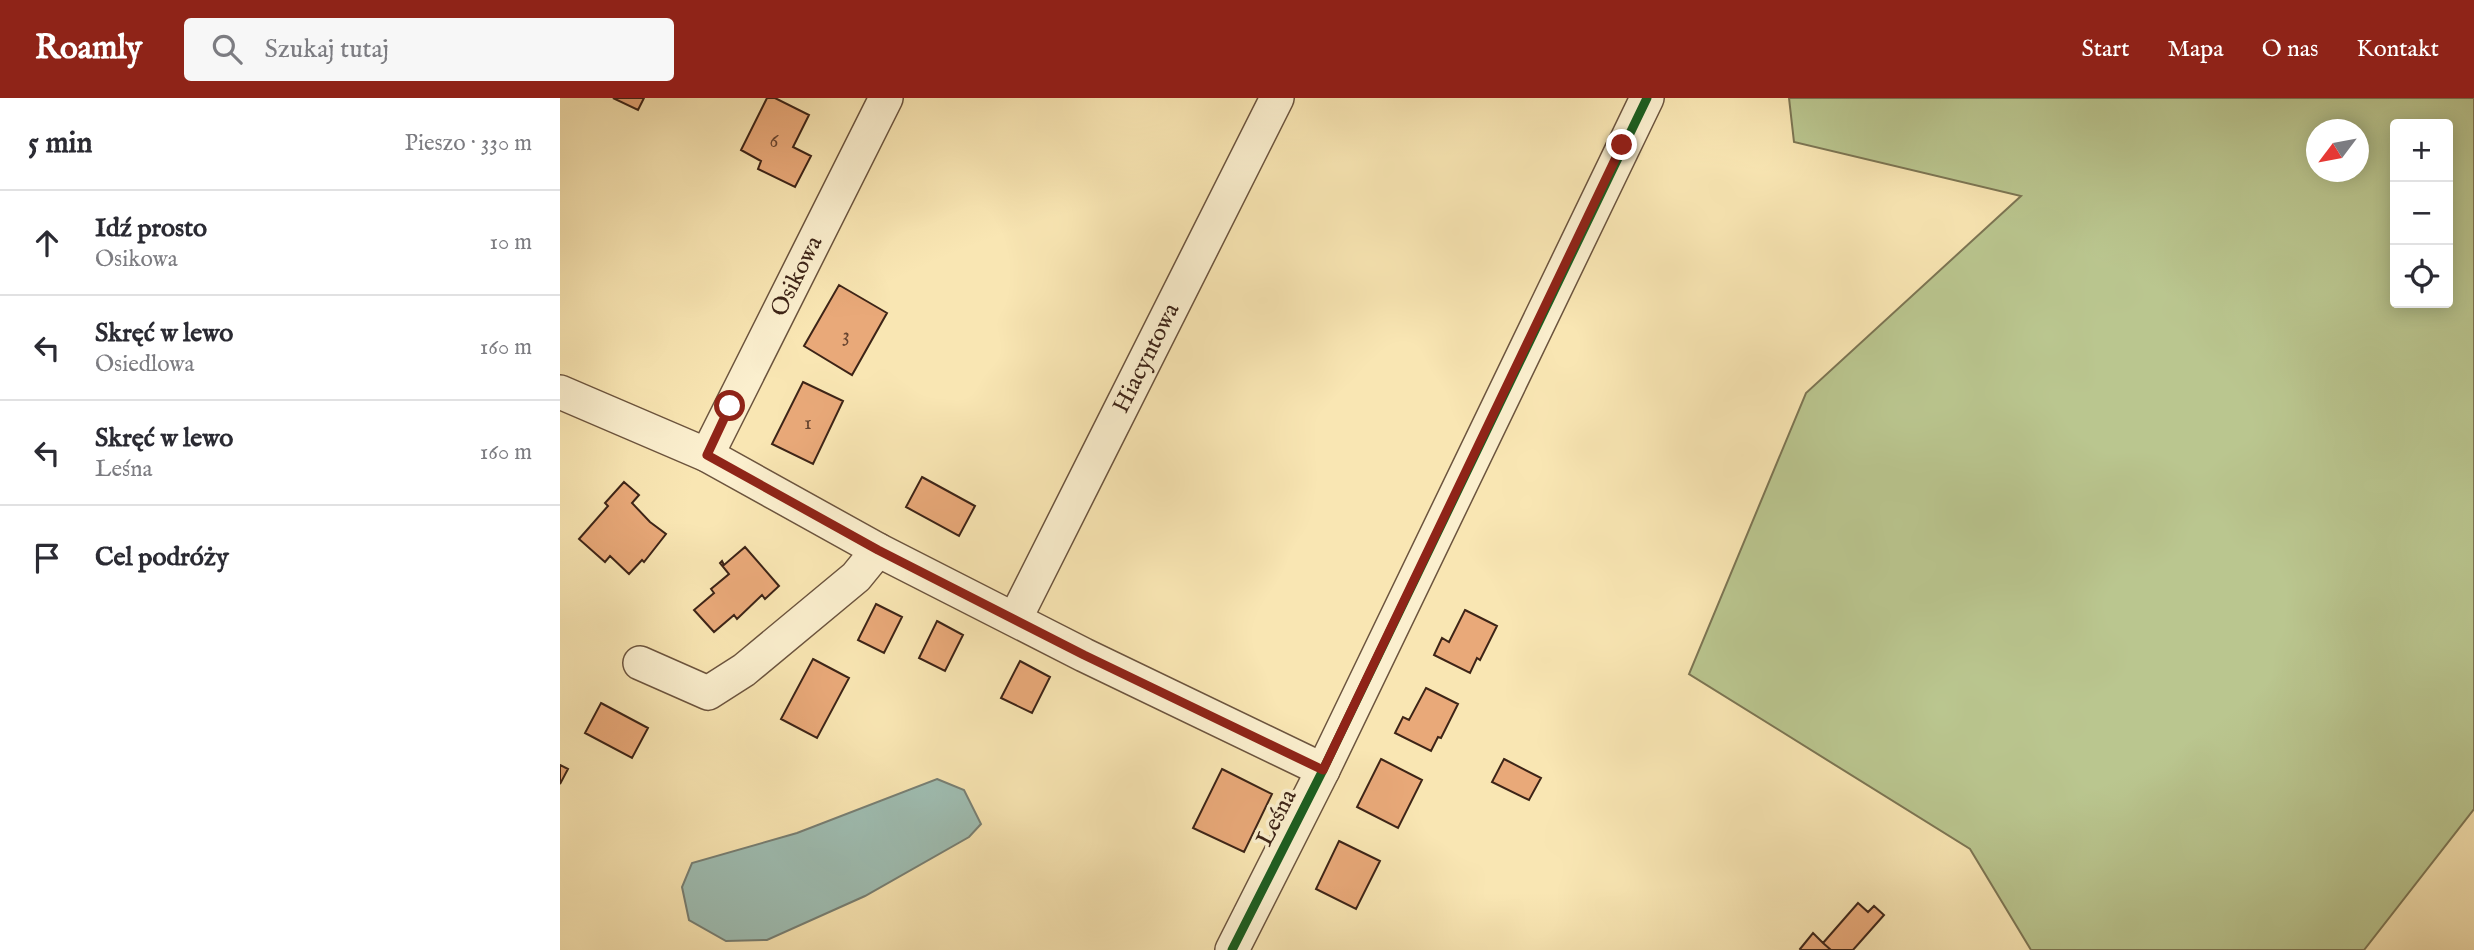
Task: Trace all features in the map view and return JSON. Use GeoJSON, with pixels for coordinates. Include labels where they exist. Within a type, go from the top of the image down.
{"type":"FeatureCollection","features":[{"type":"Feature","properties":{"kind":"street","name":"Osikowa"},"geometry":{"type":"LineString","coordinates":[[707,455],[886,98]]}},
{"type":"Feature","properties":{"kind":"street","name":"Hiacyntowa"},"geometry":{"type":"LineString","coordinates":[[1015,620],[1277,98]]}},
{"type":"Feature","properties":{"kind":"street","name":"Leśna"},"geometry":{"type":"LineString","coordinates":[[1232,950],[1323,770],[1647,98]]}},
{"type":"Feature","properties":{"kind":"street"},"geometry":{"type":"LineString","coordinates":[[560,392],[707,455],[878,550],[1323,770]]}},
{"type":"Feature","properties":{"kind":"street"},"geometry":{"type":"LineString","coordinates":[[640,663],[708,692],[744,670],[856,577],[878,550]]}},
{"type":"Feature","properties":{"kind":"green space"},"geometry":{"type":"Polygon","coordinates":[[[1789,98],[2474,98],[2474,809],[2364,950],[2031,950],[1970,849],[1689,674],[1806,393],[2021,196],[1794,142],[1789,98]]]}},
{"type":"Feature","properties":{"kind":"water"},"geometry":{"type":"Polygon","coordinates":[[[937,779],[964,790],[981,824],[969,837],[865,896],[767,940],[726,941],[689,920],[682,887],[692,863],[797,833],[937,779]]]}},
{"type":"Feature","properties":{"kind":"building"},"geometry":{"type":"Polygon","coordinates":[[[613,98],[644,98],[638,110],[613,98]]]}},
{"type":"Feature","properties":{"kind":"building"},"geometry":{"type":"Polygon","coordinates":[[[767,98],[775,98],[809,115],[793,147],[811,156],[795,187],[758,169],[761,161],[741,150],[767,98]]]}},
{"type":"Feature","properties":{"kind":"building"},"geometry":{"type":"Polygon","coordinates":[[[839,285],[887,313],[852,375],[804,346],[839,285]]]}},
{"type":"Feature","properties":{"kind":"building"},"geometry":{"type":"Polygon","coordinates":[[[803,382],[843,401],[813,464],[772,444],[803,382]]]}},
{"type":"Feature","properties":{"kind":"building"},"geometry":{"type":"Polygon","coordinates":[[[922,477],[975,506],[959,536],[906,507],[922,477]]]}},
{"type":"Feature","properties":{"kind":"building"},"geometry":{"type":"Polygon","coordinates":[[[624,482],[639,495],[632,503],[666,534],[644,562],[642,560],[629,574],[610,556],[605,562],[579,539],[608,506],[605,503],[624,482]]]}},
{"type":"Feature","properties":{"kind":"building"},"geometry":{"type":"Polygon","coordinates":[[[745,547],[779,586],[765,599],[762,595],[737,619],[734,615],[714,632],[694,610],[714,593],[711,589],[729,574],[720,563],[722,561],[724,565],[745,547]]]}},
{"type":"Feature","properties":{"kind":"building"},"geometry":{"type":"Polygon","coordinates":[[[876,604],[902,617],[884,653],[858,640],[876,604]]]}},
{"type":"Feature","properties":{"kind":"building"},"geometry":{"type":"Polygon","coordinates":[[[1465,610],[1497,626],[1480,660],[1477,658],[1470,673],[1434,655],[1442,638],[1449,642],[1465,610]]]}},
{"type":"Feature","properties":{"kind":"building"},"geometry":{"type":"Polygon","coordinates":[[[937,621],[963,635],[945,671],[919,658],[937,621]]]}},
{"type":"Feature","properties":{"kind":"building"},"geometry":{"type":"Polygon","coordinates":[[[813,659],[849,678],[817,738],[781,719],[813,659]]]}},
{"type":"Feature","properties":{"kind":"building"},"geometry":{"type":"Polygon","coordinates":[[[1020,661],[1050,677],[1032,713],[1001,698],[1020,661]]]}},
{"type":"Feature","properties":{"kind":"building"},"geometry":{"type":"Polygon","coordinates":[[[1426,688],[1458,704],[1441,738],[1438,737],[1431,751],[1395,733],[1403,717],[1409,720],[1426,688]]]}},
{"type":"Feature","properties":{"kind":"building"},"geometry":{"type":"Polygon","coordinates":[[[601,703],[648,728],[632,758],[585,733],[601,703]]]}},
{"type":"Feature","properties":{"kind":"building"},"geometry":{"type":"Polygon","coordinates":[[[1381,759],[1422,780],[1398,828],[1357,807],[1381,759]]]}},
{"type":"Feature","properties":{"kind":"building"},"geometry":{"type":"Polygon","coordinates":[[[1504,759],[1541,778],[1529,800],[1492,782],[1504,759]]]}},
{"type":"Feature","properties":{"kind":"building"},"geometry":{"type":"Polygon","coordinates":[[[560,765],[568,769],[560,784],[560,765]]]}},
{"type":"Feature","properties":{"kind":"building"},"geometry":{"type":"Polygon","coordinates":[[[1222,769],[1272,794],[1244,852],[1193,828],[1222,769]]]}},
{"type":"Feature","properties":{"kind":"building"},"geometry":{"type":"Polygon","coordinates":[[[1339,841],[1380,861],[1356,909],[1316,889],[1339,841]]]}},
{"type":"Feature","properties":{"kind":"building"},"geometry":{"type":"Polygon","coordinates":[[[1858,903],[1868,912],[1874,906],[1884,915],[1853,950],[1831,950],[1823,943],[1858,903]]]}},
{"type":"Feature","properties":{"kind":"building"},"geometry":{"type":"Polygon","coordinates":[[[1813,933],[1831,950],[1801,950],[1813,933]]]}},
{"type":"Feature","properties":{"kind":"cycle path"},"geometry":{"type":"LineString","coordinates":[[1232,950],[1323,770],[1647,98]]}},
{"type":"Feature","properties":{"kind":"route"},"geometry":{"type":"LineString","coordinates":[[730,406],[707,455],[878,550],[1084,655],[1323,770],[1622,145]]}}]}
